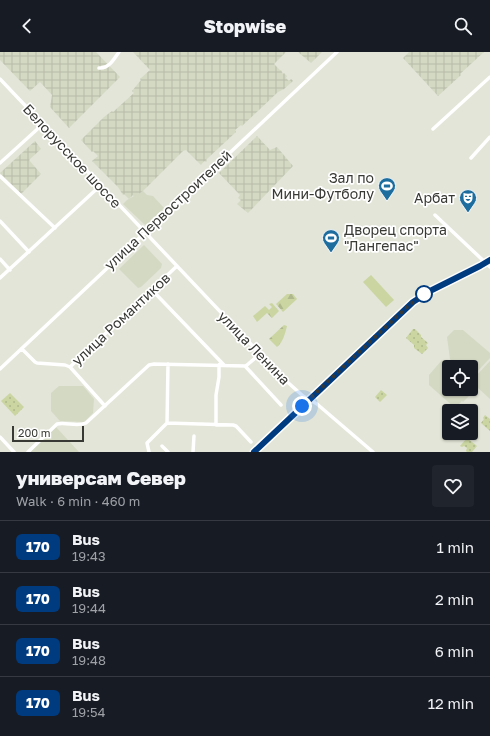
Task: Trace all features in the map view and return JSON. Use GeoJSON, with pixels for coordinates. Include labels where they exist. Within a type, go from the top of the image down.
{"type":"FeatureCollection","features":[{"type":"Feature","properties":{"kind":"street"},"geometry":{"type":"LineString","coordinates":[[99,68],[103,69],[107,67],[118,54],[113,52]]}},
{"type":"Feature","properties":{"kind":"street","name":"улица Первостроителей"},"geometry":{"type":"LineString","coordinates":[[0,369],[337,52]]}},
{"type":"Feature","properties":{"kind":"street"},"geometry":{"type":"LineString","coordinates":[[433,129],[490,77]]}},
{"type":"Feature","properties":{"kind":"street","name":"Белорусское шоссе"},"geometry":{"type":"LineString","coordinates":[[0,79],[145,232]]}},
{"type":"Feature","properties":{"kind":"street"},"geometry":{"type":"LineString","coordinates":[[0,163],[43,124]]}},
{"type":"Feature","properties":{"kind":"street"},"geometry":{"type":"LineString","coordinates":[[471,158],[490,137]]}},
{"type":"Feature","properties":{"kind":"street"},"geometry":{"type":"LineString","coordinates":[[0,176],[55,228]]}},
{"type":"Feature","properties":{"kind":"street"},"geometry":{"type":"LineString","coordinates":[[0,278],[101,185]]}},
{"type":"Feature","properties":{"kind":"street"},"geometry":{"type":"LineString","coordinates":[[435,216],[490,268]]}},
{"type":"Feature","properties":{"kind":"street"},"geometry":{"type":"LineString","coordinates":[[0,221],[29,252]]}},
{"type":"Feature","properties":{"kind":"street","name":"улица Ленина"},"geometry":{"type":"LineString","coordinates":[[145,232],[292,388],[317,404],[373,452]]}},
{"type":"Feature","properties":{"kind":"street"},"geometry":{"type":"LineString","coordinates":[[0,260],[10,270]]}},
{"type":"Feature","properties":{"kind":"street"},"geometry":{"type":"LineString","coordinates":[[254,452],[413,302],[432,290],[490,260]]}},
{"type":"Feature","properties":{"kind":"street","name":"улица Романтиков"},"geometry":{"type":"LineString","coordinates":[[22,349],[35,362],[65,365],[70,368],[177,266]]}},
{"type":"Feature","properties":{"kind":"street"},"geometry":{"type":"LineString","coordinates":[[152,290],[222,365]]}},
{"type":"Feature","properties":{"kind":"street"},"geometry":{"type":"LineString","coordinates":[[28,452],[57,424],[84,424],[149,365],[245,366],[260,354]]}},
{"type":"Feature","properties":{"kind":"street"},"geometry":{"type":"LineString","coordinates":[[149,452],[147,443],[167,423],[168,364]]}},
{"type":"Feature","properties":{"kind":"street"},"geometry":{"type":"LineString","coordinates":[[216,424],[216,395],[222,365]]}},
{"type":"Feature","properties":{"kind":"street"},"geometry":{"type":"LineString","coordinates":[[245,366],[281,405]]}},
{"type":"Feature","properties":{"kind":"street"},"geometry":{"type":"LineString","coordinates":[[70,368],[105,406]]}},
{"type":"Feature","properties":{"kind":"street"},"geometry":{"type":"LineString","coordinates":[[167,423],[235,425],[250,442]]}},
{"type":"Feature","properties":{"kind":"street"},"geometry":{"type":"LineString","coordinates":[[193,452],[194,436]]}},
{"type":"Feature","properties":{"kind":"street"},"geometry":{"type":"LineString","coordinates":[[0,437],[14,452]]}},
{"type":"Feature","properties":{"kind":"street"},"geometry":{"type":"LineString","coordinates":[[162,446],[168,452]]}},
{"type":"Feature","properties":{"kind":"shaded area"},"geometry":{"type":"Polygon","coordinates":[[[0,52],[96,52],[120,77],[69,128],[50,107],[52,95],[40,82],[30,91],[0,60],[0,52]]]}},
{"type":"Feature","properties":{"kind":"shaded area"},"geometry":{"type":"Polygon","coordinates":[[[133,52],[286,52],[274,64],[283,74],[284,73],[287,76],[286,78],[289,81],[291,79],[293,81],[278,92],[242,126],[241,125],[235,130],[236,132],[206,160],[206,162],[204,161],[201,165],[186,150],[183,151],[143,191],[134,197],[133,195],[129,199],[124,194],[123,195],[118,187],[92,161],[98,156],[81,140],[104,117],[112,111],[113,112],[134,93],[132,91],[141,80],[140,79],[150,70],[133,52]]]}},
{"type":"Feature","properties":{"kind":"shaded area"},"geometry":{"type":"Polygon","coordinates":[[[298,52],[322,52],[311,63],[298,52]]]}},
{"type":"Feature","properties":{"kind":"shaded area"},"geometry":{"type":"Polygon","coordinates":[[[409,52],[484,52],[438,96],[403,58],[409,52]]]}},
{"type":"Feature","properties":{"kind":"shaded area"},"geometry":{"type":"Polygon","coordinates":[[[257,136],[270,150],[277,147],[293,166],[248,213],[237,204],[241,200],[238,198],[240,195],[219,173],[257,136]]]}},
{"type":"Feature","properties":{"kind":"shaded area"},"geometry":{"type":"Polygon","coordinates":[[[35,141],[41,149],[29,160],[41,174],[21,194],[0,173],[35,141]]]}},
{"type":"Feature","properties":{"kind":"shaded area"},"geometry":{"type":"Polygon","coordinates":[[[143,191],[147,195],[153,196],[164,208],[146,225],[123,204],[143,191]]]}},
{"type":"Feature","properties":{"kind":"shaded area"},"geometry":{"type":"Polygon","coordinates":[[[144,245],[162,264],[161,268],[141,287],[138,288],[119,269],[144,245]]]}},
{"type":"Feature","properties":{"kind":"shaded area"},"geometry":{"type":"Polygon","coordinates":[[[454,330],[463,330],[490,353],[490,358],[478,371],[478,360],[451,360],[447,337],[454,330]]]}},
{"type":"Feature","properties":{"kind":"shaded area"},"geometry":{"type":"Polygon","coordinates":[[[442,360],[442,396],[469,396],[459,404],[450,404],[429,385],[429,375],[442,360]]]}},
{"type":"Feature","properties":{"kind":"shaded area"},"geometry":{"type":"Polygon","coordinates":[[[490,361],[490,399],[478,388],[478,374],[490,361]]]}},
{"type":"Feature","properties":{"kind":"shaded area"},"geometry":{"type":"Polygon","coordinates":[[[59,386],[83,386],[94,399],[93,413],[84,422],[60,421],[51,411],[51,393],[59,386]]]}},
{"type":"Feature","properties":{"kind":"shaded area"},"geometry":{"type":"Polygon","coordinates":[[[56,427],[79,452],[30,452],[56,427]]]}},
{"type":"Feature","properties":{"kind":"green space"},"geometry":{"type":"Polygon","coordinates":[[[371,275],[394,300],[386,307],[363,282],[371,275]]]}},
{"type":"Feature","properties":{"kind":"green space"},"geometry":{"type":"Polygon","coordinates":[[[287,294],[293,294],[297,299],[283,312],[276,304],[287,294]]]}},
{"type":"Feature","properties":{"kind":"green space"},"geometry":{"type":"Polygon","coordinates":[[[272,303],[279,311],[272,318],[267,313],[257,322],[253,316],[265,306],[269,310],[272,307],[269,304],[272,303]]]}},
{"type":"Feature","properties":{"kind":"green space"},"geometry":{"type":"Polygon","coordinates":[[[284,325],[287,326],[285,335],[277,347],[269,339],[284,325]]]}},
{"type":"Feature","properties":{"kind":"green space"},"geometry":{"type":"Polygon","coordinates":[[[413,329],[415,329],[428,343],[426,345],[428,348],[422,354],[414,348],[414,345],[406,338],[413,329]]]}},
{"type":"Feature","properties":{"kind":"green space"},"geometry":{"type":"Polygon","coordinates":[[[381,390],[387,395],[380,402],[375,397],[381,390]]]}},
{"type":"Feature","properties":{"kind":"green space"},"geometry":{"type":"Polygon","coordinates":[[[10,393],[24,407],[15,416],[1,401],[10,393]]]}},
{"type":"Feature","properties":{"kind":"green space"},"geometry":{"type":"Polygon","coordinates":[[[485,415],[490,419],[490,431],[481,423],[485,415]]]}},
{"type":"Feature","properties":{"kind":"green space"},"geometry":{"type":"Polygon","coordinates":[[[465,440],[470,440],[477,446],[472,452],[467,452],[467,448],[460,446],[465,440]]]}},
{"type":"Feature","properties":{"kind":"bus line","name":"170"},"geometry":{"type":"LineString","coordinates":[[254,452],[413,302],[432,290],[490,260]]}},
{"type":"Feature","properties":{"kind":"place","name":"Зал по Мини-Футболу"},"geometry":{"type":"Point","coordinates":[387,201]}},
{"type":"Feature","properties":{"kind":"place","name":"Арбат"},"geometry":{"type":"Point","coordinates":[468,213]}},
{"type":"Feature","properties":{"kind":"place","name":"Дворец спорта \"Лангепас\""},"geometry":{"type":"Point","coordinates":[331,253]}},
{"type":"Feature","properties":{"kind":"route"},"geometry":{"type":"LineString","coordinates":[[302,406],[408,306],[424,294]]}}]}
